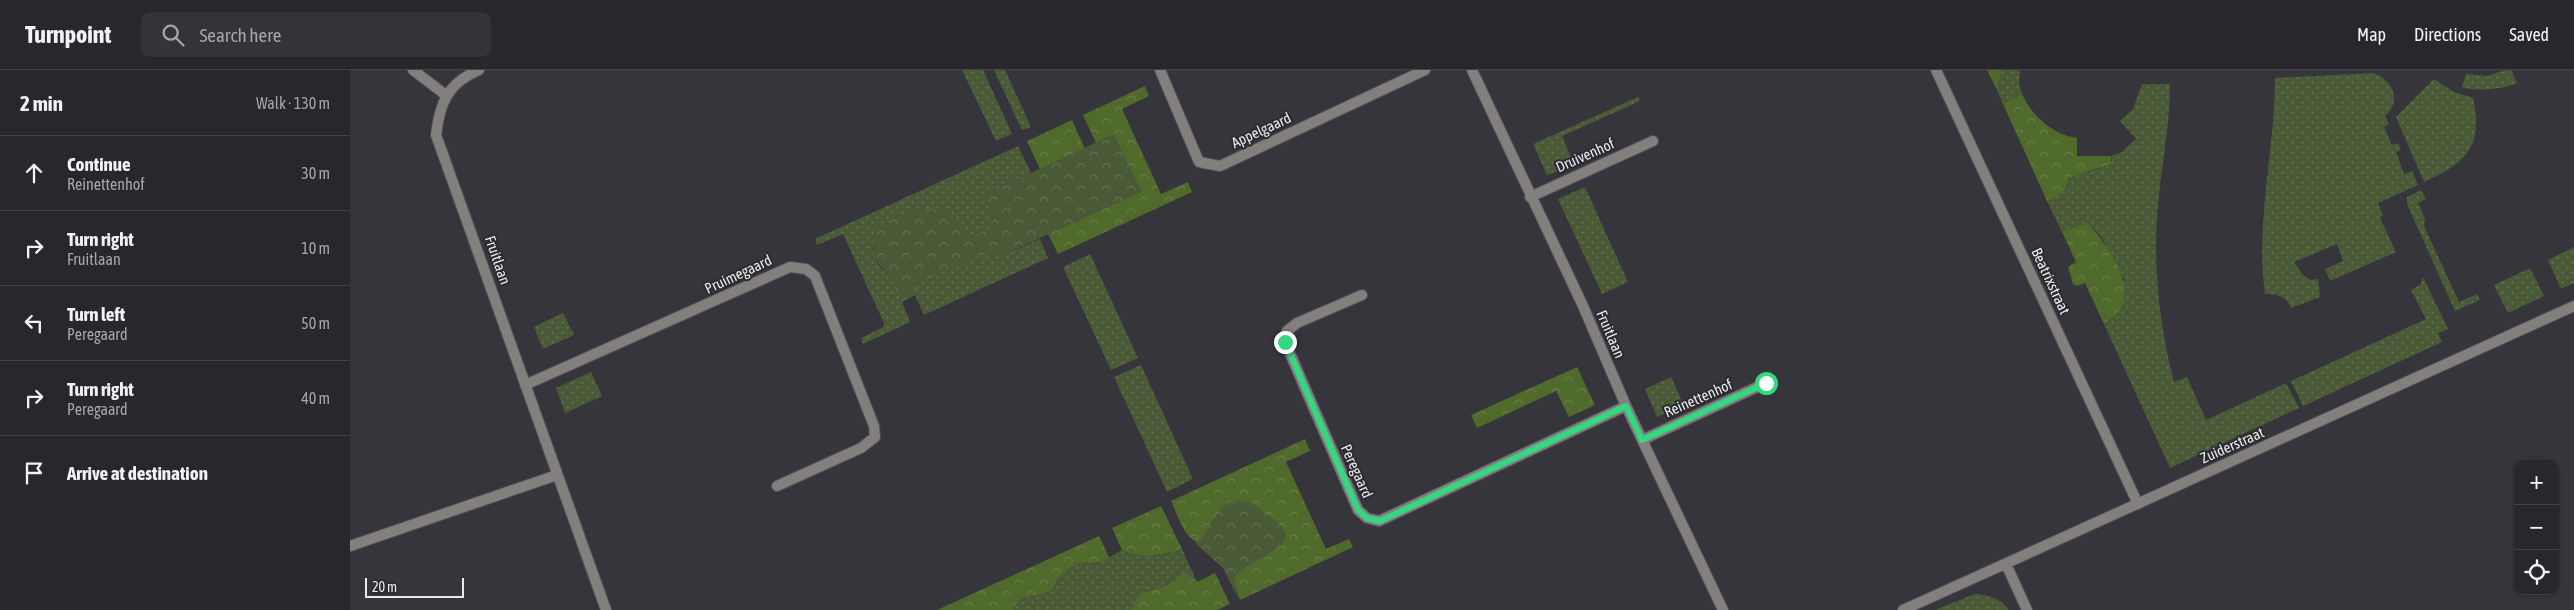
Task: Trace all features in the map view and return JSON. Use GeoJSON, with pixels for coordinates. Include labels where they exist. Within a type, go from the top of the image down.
{"type":"FeatureCollection","features":[{"type":"Feature","properties":{"kind":"street"},"geometry":{"type":"LineString","coordinates":[[413,70],[447,96]]}},
{"type":"Feature","properties":{"kind":"street","name":"Fruitlaan"},"geometry":{"type":"LineString","coordinates":[[479,70],[463,77],[447,96],[438,117],[436,135],[606,610]]}},
{"type":"Feature","properties":{"kind":"street","name":"Appelgaard"},"geometry":{"type":"LineString","coordinates":[[1160,70],[1199,162],[1220,166],[1426,70]]}},
{"type":"Feature","properties":{"kind":"street","name":"Fruitlaan"},"geometry":{"type":"LineString","coordinates":[[1472,70],[1583,306],[1626,406],[1723,610]]}},
{"type":"Feature","properties":{"kind":"street","name":"Beatrixstraat"},"geometry":{"type":"LineString","coordinates":[[1936,70],[2138,504]]}},
{"type":"Feature","properties":{"kind":"street","name":"Druivenhof"},"geometry":{"type":"LineString","coordinates":[[1530,196],[1653,141]]}},
{"type":"Feature","properties":{"kind":"street","name":"Pruimegaard"},"geometry":{"type":"LineString","coordinates":[[525,385],[790,267],[806,269],[815,276],[844,346],[874,426],[875,437],[861,448],[777,486]]}},
{"type":"Feature","properties":{"kind":"street","name":"Peregaard"},"geometry":{"type":"LineString","coordinates":[[1362,295],[1297,323],[1287,331],[1285,342],[1358,510],[1367,518],[1380,521],[1626,406]]}},
{"type":"Feature","properties":{"kind":"street","name":"Zuiderstraat"},"geometry":{"type":"LineString","coordinates":[[1903,610],[2574,306]]}},
{"type":"Feature","properties":{"kind":"street","name":"Reinettenhof"},"geometry":{"type":"LineString","coordinates":[[1642,440],[1766,383]]}},
{"type":"Feature","properties":{"kind":"street"},"geometry":{"type":"LineString","coordinates":[[350,546],[557,475]]}},
{"type":"Feature","properties":{"kind":"street"},"geometry":{"type":"LineString","coordinates":[[2006,564],[2027,610]]}},
{"type":"Feature","properties":{"kind":"green space"},"geometry":{"type":"Polygon","coordinates":[[[962,70],[983,70],[1012,134],[996,141],[962,70]]]}},
{"type":"Feature","properties":{"kind":"green space"},"geometry":{"type":"Polygon","coordinates":[[[994,70],[1005,70],[1031,127],[1022,130],[994,70]]]}},
{"type":"Feature","properties":{"kind":"green space"},"geometry":{"type":"Polygon","coordinates":[[[1987,70],[2003,70],[1996,88],[1987,70]]]}},
{"type":"Feature","properties":{"kind":"green space"},"geometry":{"type":"Polygon","coordinates":[[[2003,70],[2020,70],[2019,83],[2022,94],[2003,104],[1996,88],[2003,70]]]}},
{"type":"Feature","properties":{"kind":"green space"},"geometry":{"type":"Polygon","coordinates":[[[2511,70],[2517,83],[2490,89],[2468,89],[2462,87],[2466,74],[2487,76],[2511,70]]]}},
{"type":"Feature","properties":{"kind":"green space"},"geometry":{"type":"Polygon","coordinates":[[[2373,73],[2385,80],[2393,91],[2393,104],[2385,116],[2389,124],[2384,127],[2392,145],[2398,143],[2401,150],[2396,152],[2404,174],[2412,171],[2418,185],[2378,203],[2383,215],[2380,218],[2396,252],[2330,281],[2325,269],[2343,261],[2337,244],[2294,262],[2303,275],[2310,280],[2318,279],[2320,297],[2291,308],[2281,297],[2274,294],[2265,294],[2263,267],[2262,240],[2275,78],[2373,73]]]}},
{"type":"Feature","properties":{"kind":"green space"},"geometry":{"type":"Polygon","coordinates":[[[2434,79],[2454,92],[2473,98],[2476,129],[2473,141],[2461,160],[2451,168],[2424,182],[2396,117],[2434,79]]]}},
{"type":"Feature","properties":{"kind":"green space"},"geometry":{"type":"Polygon","coordinates":[[[2142,84],[2170,84],[2168,126],[2157,219],[2156,266],[2160,312],[2174,382],[2187,377],[2206,420],[2286,383],[2299,408],[2170,468],[2104,324],[2113,319],[2124,279],[2102,238],[2087,222],[2062,232],[2047,201],[2068,187],[2069,178],[2107,164],[2112,161],[2111,156],[2122,152],[2136,139],[2120,121],[2133,109],[2142,84]]]}},
{"type":"Feature","properties":{"kind":"green space"},"geometry":{"type":"Polygon","coordinates":[[[1145,86],[1149,96],[1122,109],[1161,194],[1188,182],[1192,192],[1058,254],[1048,234],[1141,192],[1114,135],[1096,143],[1083,115],[1145,86]]]}},
{"type":"Feature","properties":{"kind":"green space"},"geometry":{"type":"Polygon","coordinates":[[[2022,94],[2031,110],[2044,123],[2060,133],[2077,138],[2077,156],[2111,156],[2111,164],[2069,178],[2065,190],[2047,201],[2003,104],[2022,94]]]}},
{"type":"Feature","properties":{"kind":"green space"},"geometry":{"type":"Polygon","coordinates":[[[1638,97],[1640,101],[1562,136],[1574,165],[1547,175],[1533,144],[1638,97]]]}},
{"type":"Feature","properties":{"kind":"green space"},"geometry":{"type":"Polygon","coordinates":[[[1072,120],[1085,149],[1040,169],[1027,141],[1072,120]]]}},
{"type":"Feature","properties":{"kind":"green space"},"geometry":{"type":"Polygon","coordinates":[[[1114,134],[1141,192],[1005,254],[981,258],[936,275],[923,282],[917,288],[915,295],[901,302],[891,278],[874,258],[873,236],[875,229],[879,225],[896,216],[926,209],[945,212],[953,216],[972,235],[983,233],[989,229],[994,219],[984,195],[1114,134]]]}},
{"type":"Feature","properties":{"kind":"green space"},"geometry":{"type":"Polygon","coordinates":[[[1018,146],[1031,173],[984,195],[1010,252],[1040,239],[1048,258],[924,315],[915,295],[902,302],[910,322],[863,344],[861,338],[883,327],[884,323],[843,234],[817,245],[815,239],[1018,146]],[[875,237],[874,255],[877,263],[884,271],[875,237]]]}},
{"type":"Feature","properties":{"kind":"green space"},"geometry":{"type":"Polygon","coordinates":[[[1585,187],[1628,282],[1602,294],[1558,199],[1585,187]]]}},
{"type":"Feature","properties":{"kind":"green space"},"geometry":{"type":"Polygon","coordinates":[[[2421,190],[2426,199],[2418,203],[2425,219],[2424,226],[2459,302],[2477,294],[2480,300],[2455,311],[2407,204],[2407,197],[2421,190]]]}},
{"type":"Feature","properties":{"kind":"green space"},"geometry":{"type":"Polygon","coordinates":[[[2087,222],[2114,259],[2121,274],[2124,288],[2124,302],[2117,314],[2104,324],[2085,283],[2077,286],[2073,284],[2068,267],[2076,262],[2062,232],[2087,222]]]}},
{"type":"Feature","properties":{"kind":"green space"},"geometry":{"type":"Polygon","coordinates":[[[2574,247],[2574,283],[2561,289],[2548,260],[2574,247]]]}},
{"type":"Feature","properties":{"kind":"green space"},"geometry":{"type":"Polygon","coordinates":[[[1090,254],[1138,358],[1111,370],[1063,267],[1090,254]]]}},
{"type":"Feature","properties":{"kind":"green space"},"geometry":{"type":"Polygon","coordinates":[[[2530,268],[2544,296],[2508,313],[2494,285],[2530,268]]]}},
{"type":"Feature","properties":{"kind":"green space"},"geometry":{"type":"Polygon","coordinates":[[[2423,277],[2448,329],[2438,333],[2442,342],[2303,406],[2291,381],[2426,319],[2411,290],[2421,284],[2423,277]]]}},
{"type":"Feature","properties":{"kind":"green space"},"geometry":{"type":"Polygon","coordinates":[[[563,313],[574,335],[543,349],[534,327],[563,313]]]}},
{"type":"Feature","properties":{"kind":"green space"},"geometry":{"type":"Polygon","coordinates":[[[1141,365],[1193,479],[1167,492],[1114,377],[1141,365]]]}},
{"type":"Feature","properties":{"kind":"green space"},"geometry":{"type":"Polygon","coordinates":[[[1577,367],[1595,405],[1569,417],[1556,391],[1477,428],[1471,415],[1577,367]]]}},
{"type":"Feature","properties":{"kind":"green space"},"geometry":{"type":"Polygon","coordinates":[[[591,372],[602,396],[565,413],[556,388],[591,372]]]}},
{"type":"Feature","properties":{"kind":"green space"},"geometry":{"type":"Polygon","coordinates":[[[1671,377],[1683,404],[1657,417],[1645,389],[1671,377]]]}},
{"type":"Feature","properties":{"kind":"green space"},"geometry":{"type":"Polygon","coordinates":[[[1305,439],[1310,451],[1286,462],[1326,549],[1349,539],[1353,547],[1240,600],[1233,581],[1236,573],[1248,565],[1213,520],[1206,535],[1198,543],[1188,536],[1171,501],[1305,439]]]}},
{"type":"Feature","properties":{"kind":"green space"},"geometry":{"type":"Polygon","coordinates":[[[1231,500],[1251,502],[1282,526],[1286,535],[1281,546],[1236,573],[1233,581],[1239,600],[1223,568],[1195,543],[1198,543],[1203,538],[1216,515],[1231,500]]]}},
{"type":"Feature","properties":{"kind":"green space"},"geometry":{"type":"Polygon","coordinates":[[[1161,506],[1182,549],[1152,556],[1137,555],[1122,550],[1112,528],[1161,506]]]}},
{"type":"Feature","properties":{"kind":"green space"},"geometry":{"type":"Polygon","coordinates":[[[1099,536],[1109,557],[1106,560],[1094,563],[1077,563],[1061,576],[1047,593],[1021,599],[1013,610],[937,610],[1099,536]]]}},
{"type":"Feature","properties":{"kind":"green space"},"geometry":{"type":"Polygon","coordinates":[[[1182,549],[1197,582],[1187,573],[1161,588],[1141,594],[1137,597],[1131,610],[1013,610],[1021,599],[1047,593],[1055,586],[1061,576],[1077,563],[1097,564],[1122,550],[1152,556],[1182,549]]]}},
{"type":"Feature","properties":{"kind":"green space"},"geometry":{"type":"Polygon","coordinates":[[[1183,573],[1187,573],[1197,582],[1215,573],[1230,604],[1217,610],[1131,610],[1137,597],[1141,594],[1169,584],[1183,573]]]}},
{"type":"Feature","properties":{"kind":"green space"},"geometry":{"type":"Polygon","coordinates":[[[1975,594],[1994,598],[2009,610],[1935,610],[1975,594]]]}},
{"type":"Feature","properties":{"kind":"route"},"geometry":{"type":"LineString","coordinates":[[1285,342],[1358,510],[1367,518],[1380,521],[1491,471],[1626,406],[1642,440],[1766,383]]}}]}
